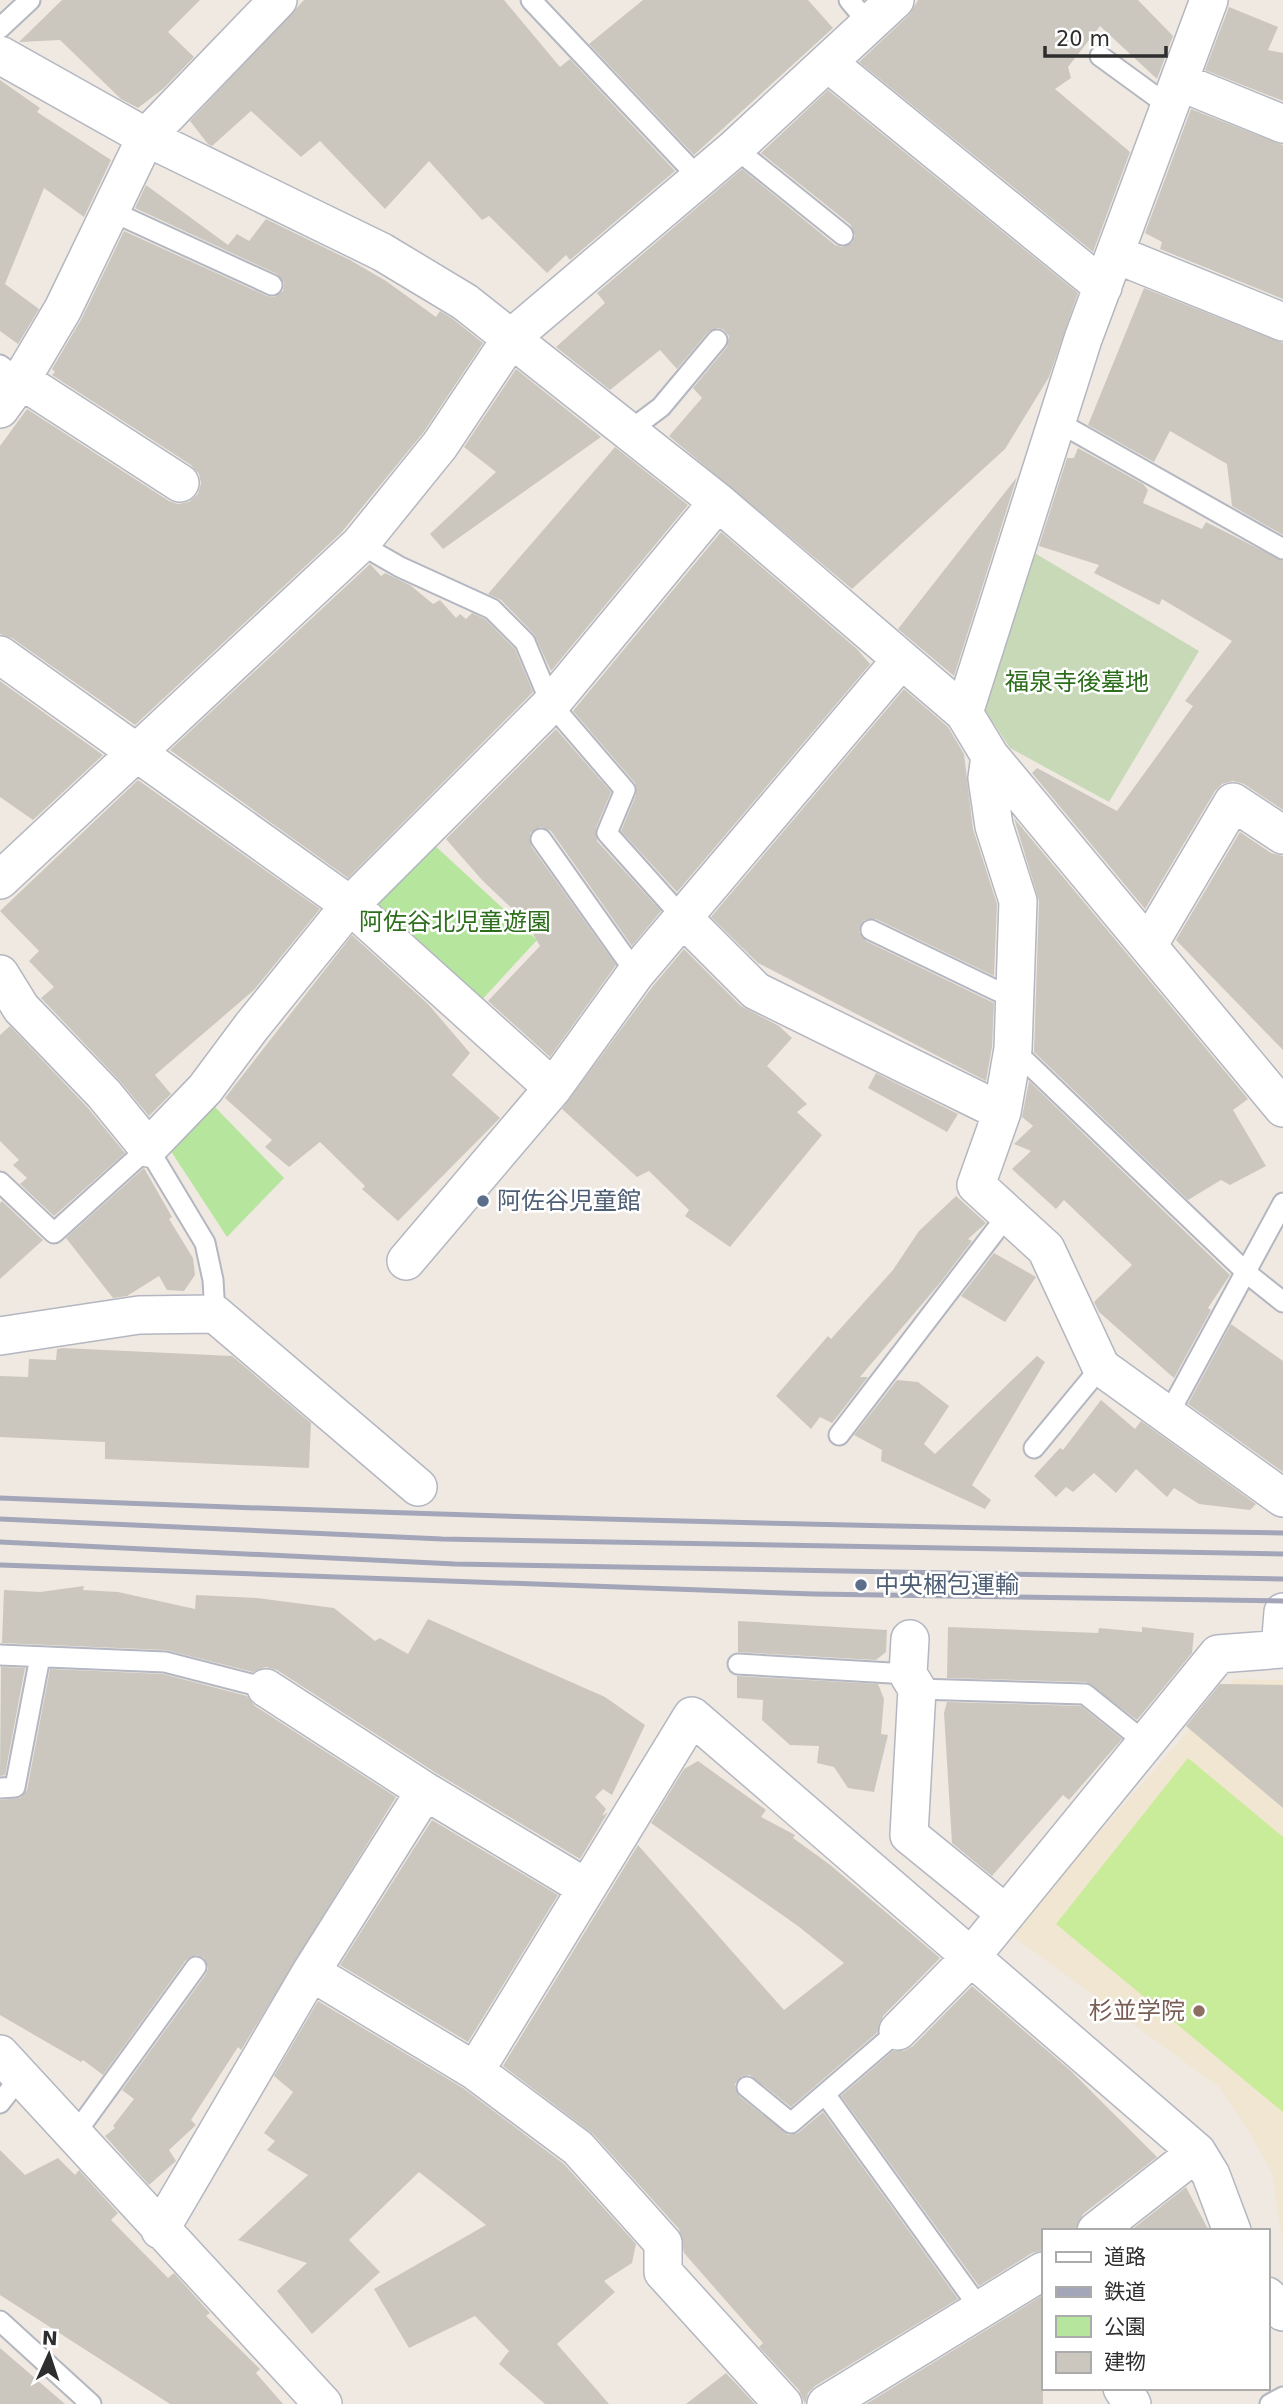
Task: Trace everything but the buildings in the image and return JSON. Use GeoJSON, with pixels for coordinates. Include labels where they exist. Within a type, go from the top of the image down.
{"type":"FeatureCollection","features":[{"type":"Feature","properties":{"kind":"street"},"geometry":{"type":"LineString","coordinates":[[0,409],[11,372],[63,309],[146,137],[278,0]]}},
{"type":"Feature","properties":{"kind":"street"},"geometry":{"type":"LineString","coordinates":[[0,880],[359,544],[440,445],[512,337],[735,148],[828,63],[860,13],[895,0]]}},
{"type":"Feature","properties":{"kind":"street"},"geometry":{"type":"LineString","coordinates":[[964,713],[1109,271],[1209,0]]}},
{"type":"Feature","properties":{"kind":"street"},"geometry":{"type":"LineString","coordinates":[[0,55],[146,137],[382,252],[465,302],[718,502],[964,713],[990,755],[1283,1108]]}},
{"type":"Feature","properties":{"kind":"street"},"geometry":{"type":"LineString","coordinates":[[828,63],[1109,271],[1283,322]]}},
{"type":"Feature","properties":{"kind":"street"},"geometry":{"type":"LineString","coordinates":[[1175,95],[1283,124]]}},
{"type":"Feature","properties":{"kind":"street"},"geometry":{"type":"LineString","coordinates":[[11,372],[180,483]]}},
{"type":"Feature","properties":{"kind":"street"},"geometry":{"type":"LineString","coordinates":[[0,974],[21,1008],[104,1094],[148,1148],[205,1089],[350,905],[551,704],[718,502]]}},
{"type":"Feature","properties":{"kind":"street"},"geometry":{"type":"LineString","coordinates":[[0,654],[350,905],[553,1088]]}},
{"type":"Feature","properties":{"kind":"street"},"geometry":{"type":"LineString","coordinates":[[405,1261],[553,1088],[636,973],[901,660]]}},
{"type":"Feature","properties":{"kind":"street"},"geometry":{"type":"LineString","coordinates":[[990,755],[988,778],[994,826],[1018,901],[1013,1049],[1002,1112],[976,1185],[1046,1249],[1101,1367],[1283,1498]]}},
{"type":"Feature","properties":{"kind":"street"},"geometry":{"type":"LineString","coordinates":[[1149,944],[1233,802],[1283,835]]}},
{"type":"Feature","properties":{"kind":"street"},"geometry":{"type":"LineString","coordinates":[[683,918],[756,991],[1002,1112]]}},
{"type":"Feature","properties":{"kind":"street"},"geometry":{"type":"LineString","coordinates":[[8,1325],[139,1315],[215,1314],[418,1487]]}},
{"type":"Feature","properties":{"kind":"street"},"geometry":{"type":"LineString","coordinates":[[898,2031],[970,1958],[1218,1654],[1281,1649],[1283,1612]]}},
{"type":"Feature","properties":{"kind":"street"},"geometry":{"type":"LineString","coordinates":[[912,1667],[909,1835],[1006,1914]]}},
{"type":"Feature","properties":{"kind":"street"},"geometry":{"type":"LineString","coordinates":[[266,1688],[425,1791],[585,1887]]}},
{"type":"Feature","properties":{"kind":"street"},"geometry":{"type":"LineString","coordinates":[[475,2071],[585,1887],[692,1716],[1197,2152],[1211,2175],[1231,2229]]}},
{"type":"Feature","properties":{"kind":"street"},"geometry":{"type":"LineString","coordinates":[[160,2230],[312,1972],[425,1791]]}},
{"type":"Feature","properties":{"kind":"street"},"geometry":{"type":"LineString","coordinates":[[312,1972],[475,2071],[578,2148],[663,2243],[663,2272],[783,2404]]}},
{"type":"Feature","properties":{"kind":"street"},"geometry":{"type":"LineString","coordinates":[[7,2078],[75,2134],[160,2230],[323,2404]]}},
{"type":"Feature","properties":{"kind":"street"},"geometry":{"type":"LineString","coordinates":[[1099,2229],[1197,2152]]}},
{"type":"Feature","properties":{"kind":"street"},"geometry":{"type":"LineString","coordinates":[[826,2404],[1042,2272]]}},
{"type":"Feature","properties":{"kind":"street"},"geometry":{"type":"LineString","coordinates":[[1269,2298],[1283,2312]]}},
{"type":"Feature","properties":{"kind":"lane"},"geometry":{"type":"LineString","coordinates":[[0,28],[30,0]]}},
{"type":"Feature","properties":{"kind":"lane"},"geometry":{"type":"LineString","coordinates":[[531,0],[699,178]]}},
{"type":"Feature","properties":{"kind":"lane"},"geometry":{"type":"LineString","coordinates":[[1100,55],[1175,95]]}},
{"type":"Feature","properties":{"kind":"lane"},"geometry":{"type":"LineString","coordinates":[[735,148],[843,235]]}},
{"type":"Feature","properties":{"kind":"lane"},"geometry":{"type":"LineString","coordinates":[[111,211],[272,285]]}},
{"type":"Feature","properties":{"kind":"lane"},"geometry":{"type":"LineString","coordinates":[[629,431],[661,407],[716,340]]}},
{"type":"Feature","properties":{"kind":"lane"},"geometry":{"type":"LineString","coordinates":[[1058,422],[1283,549]]}},
{"type":"Feature","properties":{"kind":"lane"},"geometry":{"type":"LineString","coordinates":[[359,544],[400,567],[492,609],[525,642],[551,704],[625,790],[607,833],[683,918]]}},
{"type":"Feature","properties":{"kind":"lane"},"geometry":{"type":"LineString","coordinates":[[541,839],[636,973]]}},
{"type":"Feature","properties":{"kind":"lane"},"geometry":{"type":"LineString","coordinates":[[871,930],[1013,999]]}},
{"type":"Feature","properties":{"kind":"lane"},"geometry":{"type":"LineString","coordinates":[[1013,1049],[1248,1274],[1283,1302]]}},
{"type":"Feature","properties":{"kind":"lane"},"geometry":{"type":"LineString","coordinates":[[0,1182],[54,1233],[148,1148],[205,1243],[213,1280],[215,1314]]}},
{"type":"Feature","properties":{"kind":"lane"},"geometry":{"type":"LineString","coordinates":[[1167,1417],[1248,1274],[1283,1203]]}},
{"type":"Feature","properties":{"kind":"lane"},"geometry":{"type":"LineString","coordinates":[[839,1435],[1009,1213]]}},
{"type":"Feature","properties":{"kind":"lane"},"geometry":{"type":"LineString","coordinates":[[1034,1448],[1101,1367]]}},
{"type":"Feature","properties":{"kind":"lane"},"geometry":{"type":"LineString","coordinates":[[0,1655],[165,1662],[266,1688]]}},
{"type":"Feature","properties":{"kind":"lane"},"geometry":{"type":"LineString","coordinates":[[0,1788],[15,1787],[40,1657]]}},
{"type":"Feature","properties":{"kind":"lane"},"geometry":{"type":"LineString","coordinates":[[738,1664],[912,1667],[1085,1694],[1146,1743]]}},
{"type":"Feature","properties":{"kind":"lane"},"geometry":{"type":"LineString","coordinates":[[75,2134],[197,1967]]}},
{"type":"Feature","properties":{"kind":"lane"},"geometry":{"type":"LineString","coordinates":[[747,2087],[791,2123],[898,2031]]}},
{"type":"Feature","properties":{"kind":"lane"},"geometry":{"type":"LineString","coordinates":[[825,2094],[981,2310]]}},
{"type":"Feature","properties":{"kind":"lane"},"geometry":{"type":"LineString","coordinates":[[0,2321],[91,2404]]}},
{"type":"Feature","properties":{"kind":"lane"},"geometry":{"type":"LineString","coordinates":[[1270,2404],[1283,2397]]}},
{"type":"Feature","properties":{"kind":"shaded area","name":"杉並学院"},"geometry":{"type":"Polygon","coordinates":[[[1234,1679],[1283,1680],[1283,2244],[1272,2173],[1248,2130],[1219,2087],[1010,1934],[1234,1679]]]}},
{"type":"Feature","properties":{"kind":"green space","name":"福泉寺後墓地"},"geometry":{"type":"Polygon","coordinates":[[[1028,549],[1199,651],[1109,802],[1010,748],[977,698],[1028,549]]]}},
{"type":"Feature","properties":{"kind":"green space","name":"阿佐谷北児童遊園"},"geometry":{"type":"Polygon","coordinates":[[[431,842],[537,940],[479,1003],[373,905],[431,842]]]}},
{"type":"Feature","properties":{"kind":"green space"},"geometry":{"type":"Polygon","coordinates":[[[211,1103],[284,1178],[227,1237],[165,1142],[211,1103]]]}},
{"type":"Feature","properties":{"kind":"green space","name":"杉並学院"},"geometry":{"type":"Polygon","coordinates":[[[1188,1758],[1283,1837],[1283,2112],[1056,1924],[1188,1758]]]}},
{"type":"Feature","properties":{"kind":"railway"},"geometry":{"type":"LineString","coordinates":[[0,1498],[642,1520],[1283,1533]]}},
{"type":"Feature","properties":{"kind":"railway"},"geometry":{"type":"LineString","coordinates":[[0,1519],[442,1539],[1283,1554]]}},
{"type":"Feature","properties":{"kind":"railway"},"geometry":{"type":"LineString","coordinates":[[0,1542],[455,1564],[1283,1579]]}},
{"type":"Feature","properties":{"kind":"railway"},"geometry":{"type":"LineString","coordinates":[[0,1565],[814,1594],[1283,1601]]}},
{"type":"Feature","properties":{"kind":"place","name":"阿佐谷児童館"},"geometry":{"type":"Point","coordinates":[483,1201]}},
{"type":"Feature","properties":{"kind":"place","name":"中央梱包運輸"},"geometry":{"type":"Point","coordinates":[861,1585]}},
{"type":"Feature","properties":{"kind":"place","name":"杉並学院"},"geometry":{"type":"Point","coordinates":[1199,2011]}}]}
